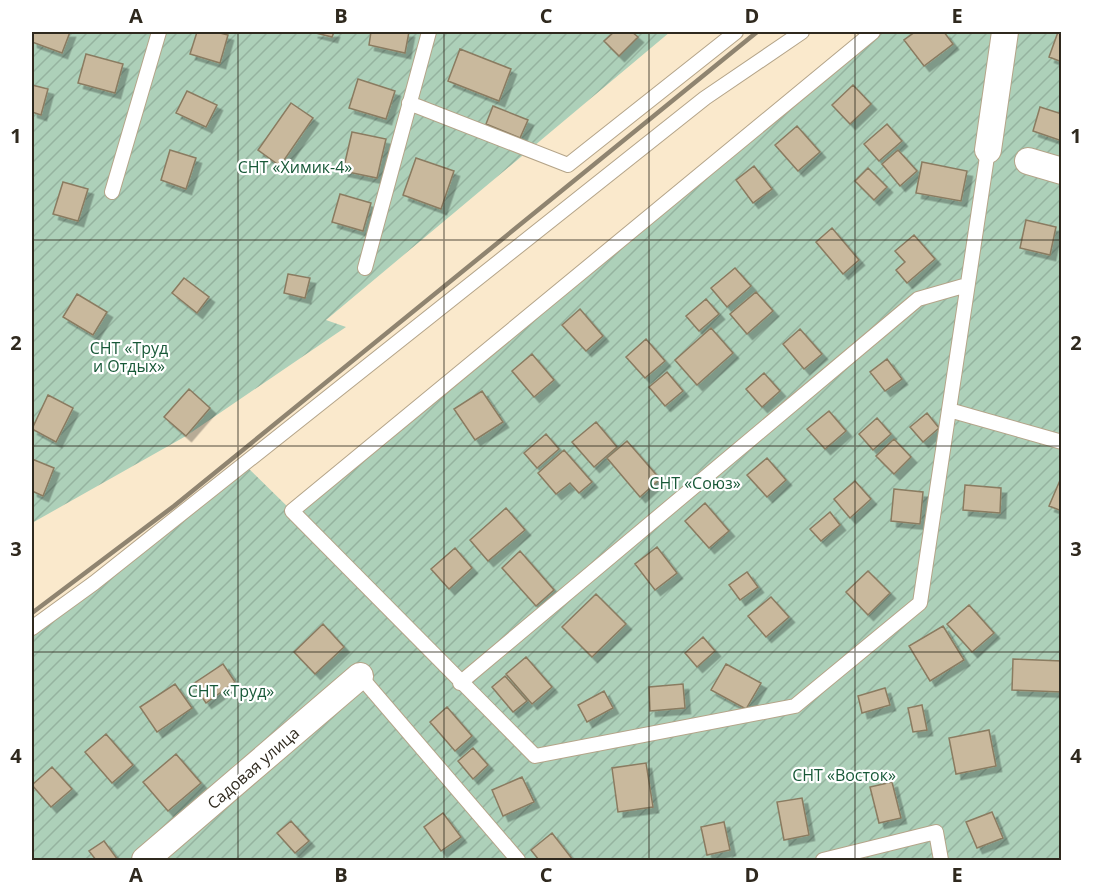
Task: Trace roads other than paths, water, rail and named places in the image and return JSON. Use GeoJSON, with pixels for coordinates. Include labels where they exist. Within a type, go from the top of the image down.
{"type":"FeatureCollection","features":[{"type":"Feature","properties":{"kind":"street"},"geometry":{"type":"LineString","coordinates":[[988,150],[1005,32]]}},
{"type":"Feature","properties":{"kind":"street"},"geometry":{"type":"LineString","coordinates":[[1028,161],[1062,171]]}},
{"type":"Feature","properties":{"kind":"street","name":"Садовая улица"},"geometry":{"type":"LineString","coordinates":[[145,861],[360,676]]}},
{"type":"Feature","properties":{"kind":"lane"},"geometry":{"type":"LineString","coordinates":[[112,192],[159,32]]}},
{"type":"Feature","properties":{"kind":"lane"},"geometry":{"type":"LineString","coordinates":[[365,268],[429,32]]}},
{"type":"Feature","properties":{"kind":"lane"},"geometry":{"type":"LineString","coordinates":[[409,103],[568,165],[736,32]]}},
{"type":"Feature","properties":{"kind":"lane"},"geometry":{"type":"LineString","coordinates":[[32,628],[94,584],[705,98],[802,32]]}},
{"type":"Feature","properties":{"kind":"lane"},"geometry":{"type":"LineString","coordinates":[[873,32],[292,511],[535,756],[795,706],[920,603],[988,150]]}},
{"type":"Feature","properties":{"kind":"lane"},"geometry":{"type":"LineString","coordinates":[[460,682],[918,299],[967,285]]}},
{"type":"Feature","properties":{"kind":"lane"},"geometry":{"type":"LineString","coordinates":[[949,410],[1062,442]]}},
{"type":"Feature","properties":{"kind":"lane"},"geometry":{"type":"LineString","coordinates":[[360,676],[518,861]]}},
{"type":"Feature","properties":{"kind":"lane"},"geometry":{"type":"LineString","coordinates":[[823,861],[936,832],[941,861]]}},
{"type":"Feature","properties":{"kind":"railway"},"geometry":{"type":"LineString","coordinates":[[32,613],[174,506],[757,32]]}},
{"type":"Feature","properties":{"kind":"park label","name":"СНТ «Химик-4»"},"geometry":{"type":"Point","coordinates":[295,167]}},
{"type":"Feature","properties":{"kind":"park label","name":"СНТ «Труд и Отдых»"},"geometry":{"type":"Point","coordinates":[129,357]}},
{"type":"Feature","properties":{"kind":"park label","name":"СНТ «Союз»"},"geometry":{"type":"Point","coordinates":[695,483]}},
{"type":"Feature","properties":{"kind":"park label","name":"СНТ «Труд»"},"geometry":{"type":"Point","coordinates":[231,691]}},
{"type":"Feature","properties":{"kind":"park label","name":"СНТ «Восток»"},"geometry":{"type":"Point","coordinates":[844,775]}}]}
